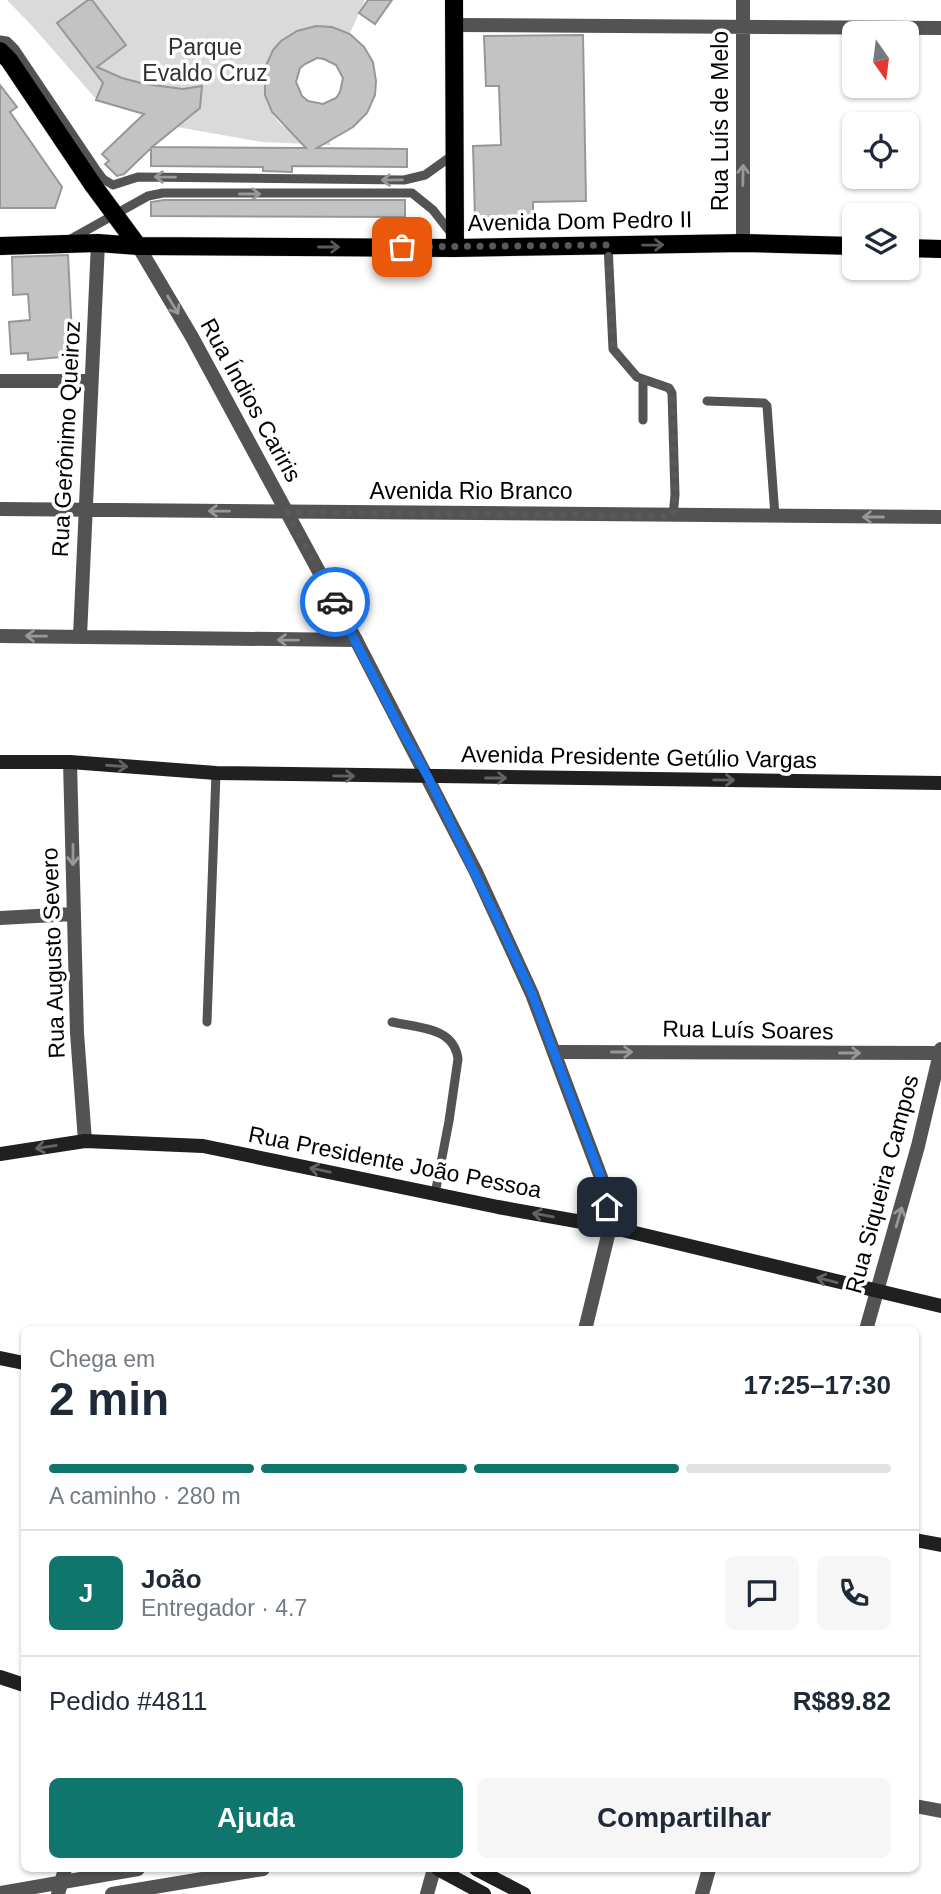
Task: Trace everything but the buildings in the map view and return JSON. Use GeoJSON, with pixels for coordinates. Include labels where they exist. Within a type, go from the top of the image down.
{"type":"FeatureCollection","features":[{"type":"Feature","properties":{"kind":"main road"},"geometry":{"type":"LineString","coordinates":[[454,0],[455,243]]}},
{"type":"Feature","properties":{"kind":"main road"},"geometry":{"type":"LineString","coordinates":[[6,47],[93,185],[138,246]]}},
{"type":"Feature","properties":{"kind":"main road","name":"Avenida Dom Pedro II"},"geometry":{"type":"LineString","coordinates":[[0,246],[98,243],[138,246],[455,243],[842,246]]}},
{"type":"Feature","properties":{"kind":"main road"},"geometry":{"type":"LineString","coordinates":[[919,248],[941,249]]}},
{"type":"Feature","properties":{"kind":"main road","name":"Avenida Presidente Getúlio Vargas"},"geometry":{"type":"LineString","coordinates":[[0,762],[70,762],[216,773],[941,783]]}},
{"type":"Feature","properties":{"kind":"main road","name":"Rua Presidente João Pessoa"},"geometry":{"type":"LineString","coordinates":[[0,1154],[85,1141],[203,1146],[610,1227],[941,1306]]}},
{"type":"Feature","properties":{"kind":"main road"},"geometry":{"type":"LineString","coordinates":[[0,1359],[21,1362]]}},
{"type":"Feature","properties":{"kind":"main road"},"geometry":{"type":"LineString","coordinates":[[919,1541],[941,1545]]}},
{"type":"Feature","properties":{"kind":"main road"},"geometry":{"type":"LineString","coordinates":[[0,1677],[21,1684]]}},
{"type":"Feature","properties":{"kind":"main road"},"geometry":{"type":"LineString","coordinates":[[442,1872],[484,1894]]}},
{"type":"Feature","properties":{"kind":"main road"},"geometry":{"type":"LineString","coordinates":[[482,1872],[524,1894]]}},
{"type":"Feature","properties":{"kind":"street","name":"Rua Luís de Melo"},"geometry":{"type":"LineString","coordinates":[[743,0],[743,243]]}},
{"type":"Feature","properties":{"kind":"street"},"geometry":{"type":"LineString","coordinates":[[453,25],[941,28]]}},
{"type":"Feature","properties":{"kind":"street","name":"Rua Gerônimo Queiroz"},"geometry":{"type":"LineString","coordinates":[[80,636],[98,243]]}},
{"type":"Feature","properties":{"kind":"street","name":"Rua Índios Cariris"},"geometry":{"type":"LineString","coordinates":[[138,246],[192,337],[356,640],[428,777],[506,936],[532,994],[605,1188],[610,1227]]}},
{"type":"Feature","properties":{"kind":"street"},"geometry":{"type":"LineString","coordinates":[[0,382],[91,381]]}},
{"type":"Feature","properties":{"kind":"street","name":"Avenida Rio Branco"},"geometry":{"type":"LineString","coordinates":[[0,509],[941,517]]}},
{"type":"Feature","properties":{"kind":"street"},"geometry":{"type":"LineString","coordinates":[[0,636],[356,640]]}},
{"type":"Feature","properties":{"kind":"street","name":"Rua Augusto Severo"},"geometry":{"type":"LineString","coordinates":[[70,762],[77,1033],[85,1141]]}},
{"type":"Feature","properties":{"kind":"street"},"geometry":{"type":"LineString","coordinates":[[0,918],[73,914]]}},
{"type":"Feature","properties":{"kind":"street","name":"Rua Luís Soares"},"geometry":{"type":"LineString","coordinates":[[554,1052],[941,1052]]}},
{"type":"Feature","properties":{"kind":"street","name":"Rua Siqueira Campos"},"geometry":{"type":"LineString","coordinates":[[867,1326],[915,1158],[941,1052]]}},
{"type":"Feature","properties":{"kind":"street"},"geometry":{"type":"LineString","coordinates":[[586,1326],[610,1227]]}},
{"type":"Feature","properties":{"kind":"street"},"geometry":{"type":"LineString","coordinates":[[919,1807],[941,1811]]}},
{"type":"Feature","properties":{"kind":"street"},"geometry":{"type":"LineString","coordinates":[[0,1893],[120,1872]]}},
{"type":"Feature","properties":{"kind":"street"},"geometry":{"type":"LineString","coordinates":[[112,1894],[245,1872]]}},
{"type":"Feature","properties":{"kind":"street"},"geometry":{"type":"LineString","coordinates":[[427,1894],[435,1872]]}},
{"type":"Feature","properties":{"kind":"street"},"geometry":{"type":"LineString","coordinates":[[702,1894],[708,1872]]}},
{"type":"Feature","properties":{"kind":"lane"},"geometry":{"type":"LineString","coordinates":[[6,47],[97,171],[113,185],[138,177],[404,180],[425,175],[453,155]]}},
{"type":"Feature","properties":{"kind":"lane"},"geometry":{"type":"LineString","coordinates":[[60,245],[148,195],[163,193],[412,193],[433,210],[455,243]]}},
{"type":"Feature","properties":{"kind":"lane"},"geometry":{"type":"LineString","coordinates":[[608,245],[613,349],[634,374],[669,388],[672,393],[675,495],[673,516]]}},
{"type":"Feature","properties":{"kind":"lane"},"geometry":{"type":"LineString","coordinates":[[643,379],[643,420]]}},
{"type":"Feature","properties":{"kind":"lane"},"geometry":{"type":"LineString","coordinates":[[707,401],[764,403],[767,406],[775,516]]}},
{"type":"Feature","properties":{"kind":"lane"},"geometry":{"type":"LineString","coordinates":[[207,1022],[216,773]]}},
{"type":"Feature","properties":{"kind":"lane"},"geometry":{"type":"LineString","coordinates":[[392,1022],[445,1035],[453,1041],[457,1051],[449,1121],[435,1194]]}},
{"type":"Feature","properties":{"kind":"green space","name":"Parque Evaldo Cruz"},"geometry":{"type":"Polygon","coordinates":[[[7,0],[365,0],[350,33],[319,27],[295,32],[277,46],[267,65],[264,86],[269,107],[282,125],[303,136],[330,137],[330,145],[262,142],[177,127],[157,99],[143,113],[96,99],[7,0]]]}},
{"type":"Feature","properties":{"kind":"way so far"},"geometry":{"type":"LineString","coordinates":[[335,602],[287,512],[673,516],[675,495],[672,393],[669,388],[637,377],[613,349],[608,245],[402,247]]}},
{"type":"Feature","properties":{"kind":"route"},"geometry":{"type":"LineString","coordinates":[[335,602],[476,872],[532,994],[605,1188],[607,1207]]}}]}
